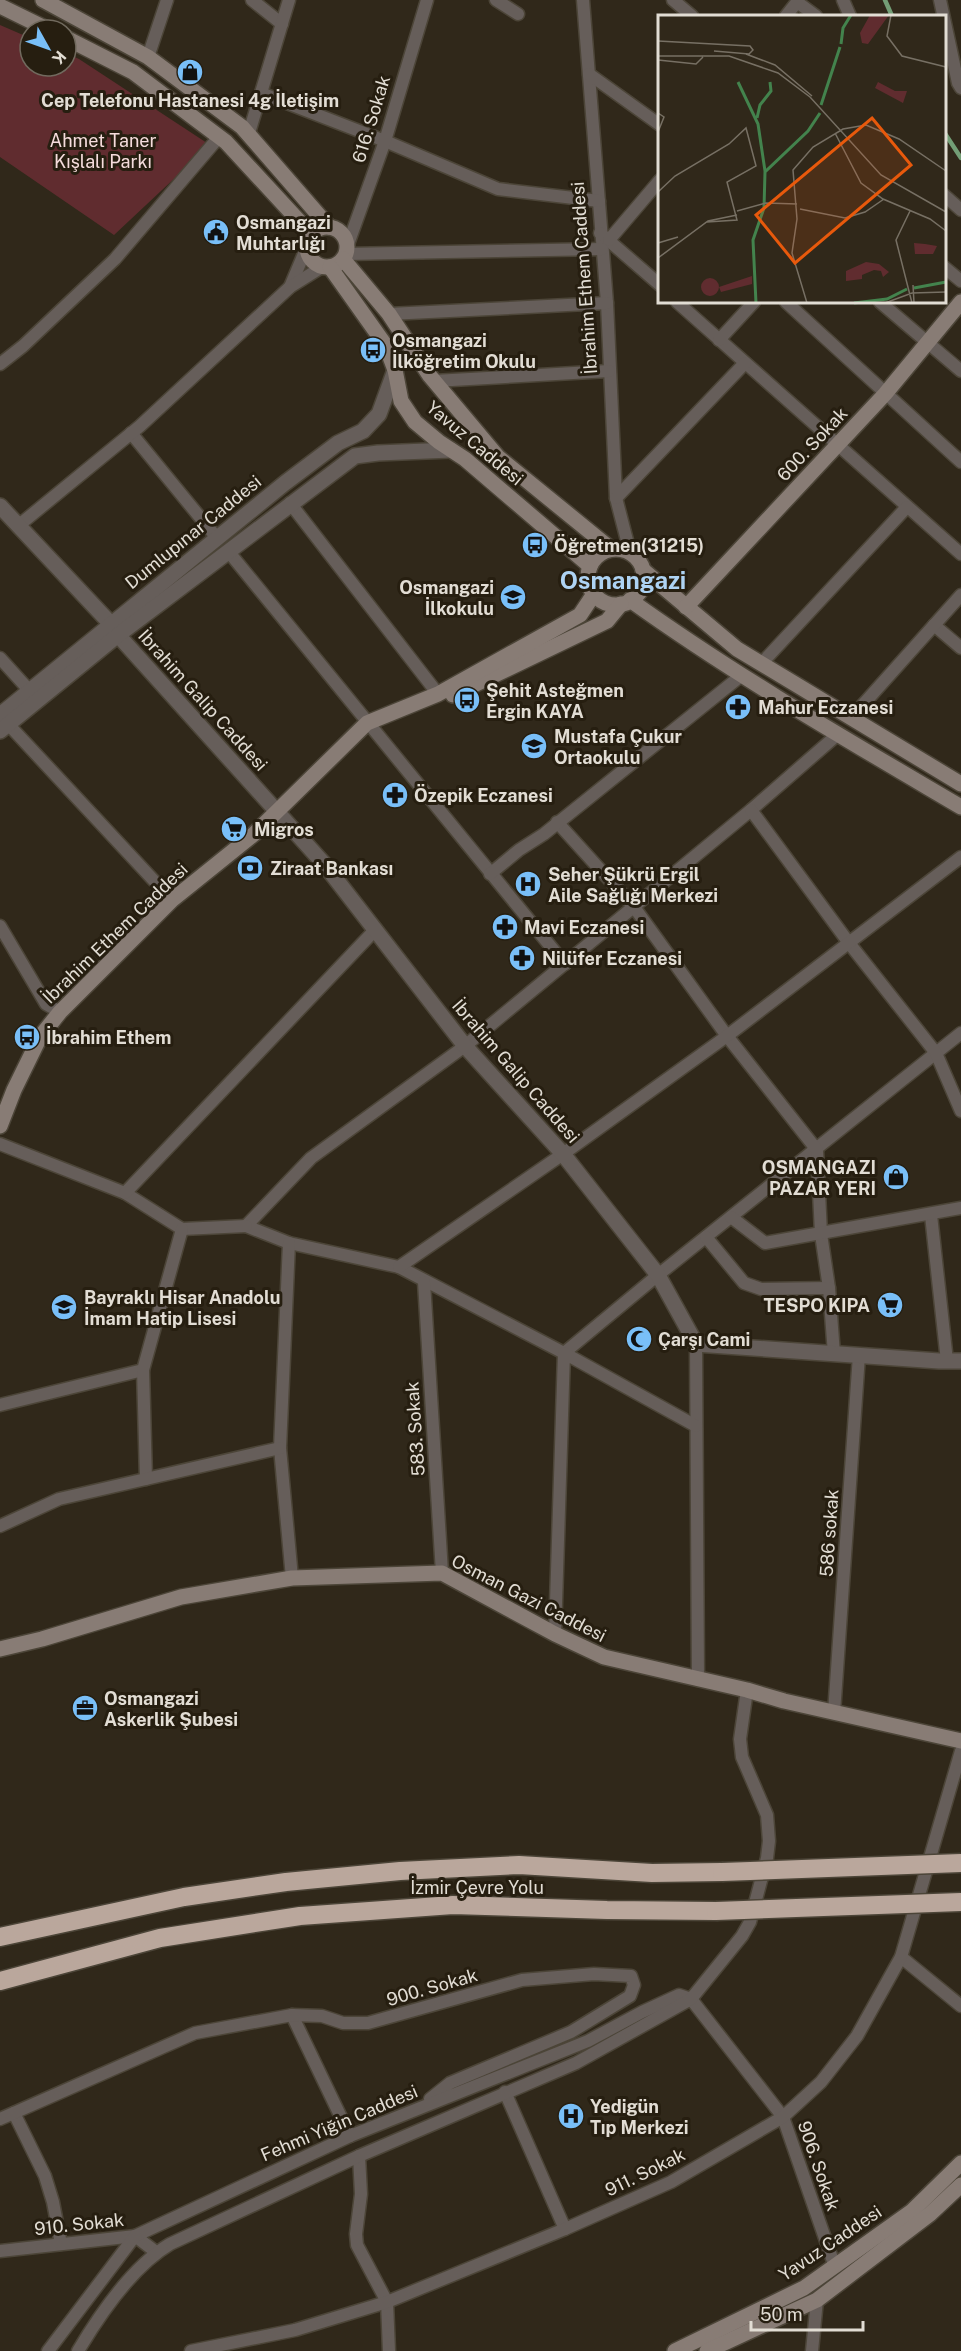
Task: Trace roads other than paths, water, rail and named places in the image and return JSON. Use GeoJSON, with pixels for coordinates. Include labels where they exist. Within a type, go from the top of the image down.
{"type":"FeatureCollection","features":[{"type":"Feature","properties":{"kind":"highway","name":"İzmir Çevre Yolu"},"geometry":{"type":"LineString","coordinates":[[0,1937],[184,1897],[286,1882],[400,1871],[519,1865],[652,1873],[961,1863]]}},
{"type":"Feature","properties":{"kind":"highway","name":"İzmir Çevre Yolu"},"geometry":{"type":"LineString","coordinates":[[0,1981],[160,1938],[300,1916],[453,1905],[716,1911],[961,1902]]}},
{"type":"Feature","properties":{"kind":"main road"},"geometry":{"type":"LineString","coordinates":[[43,0],[148,57],[242,128],[329,227]]}},
{"type":"Feature","properties":{"kind":"main road"},"geometry":{"type":"LineString","coordinates":[[0,6],[24,18]]}},
{"type":"Feature","properties":{"kind":"main road"},"geometry":{"type":"LineString","coordinates":[[78,44],[133,72],[219,137],[311,234]]}},
{"type":"Feature","properties":{"kind":"main road"},"geometry":{"type":"LineString","coordinates":[[329,227],[338,230],[345,238],[337,259],[309,257],[306,249],[311,234],[319,228],[329,227]]}},
{"type":"Feature","properties":{"kind":"main road","name":"Yavuz Caddesi"},"geometry":{"type":"LineString","coordinates":[[337,259],[389,314],[434,381],[498,457],[611,549]]}},
{"type":"Feature","properties":{"kind":"main road","name":"Yavuz Caddesi"},"geometry":{"type":"LineString","coordinates":[[337,259],[386,346],[395,370],[401,401],[415,422],[465,459],[590,566]]}},
{"type":"Feature","properties":{"kind":"main road","name":"600. Sokak"},"geometry":{"type":"LineString","coordinates":[[686,607],[885,394],[961,302]]}},
{"type":"Feature","properties":{"kind":"main road"},"geometry":{"type":"LineString","coordinates":[[643,570],[641,587],[626,602],[611,604],[602,600],[594,594],[589,585],[590,566],[598,555],[611,549],[630,552],[639,560],[643,570],[737,649],[961,784]]}},
{"type":"Feature","properties":{"kind":"main road","name":"İbrahim Ethem Caddesi"},"geometry":{"type":"LineString","coordinates":[[0,1126],[14,1090],[40,1036],[60,1012],[172,900],[254,834],[367,723],[438,694],[580,615],[594,594]]}},
{"type":"Feature","properties":{"kind":"main road"},"geometry":{"type":"LineString","coordinates":[[626,602],[824,726],[961,807]]}},
{"type":"Feature","properties":{"kind":"main road","name":"İbrahim Ethem Caddesi"},"geometry":{"type":"LineString","coordinates":[[438,694],[456,695],[606,621],[626,602]]}},
{"type":"Feature","properties":{"kind":"main road","name":"Osman Gazi Caddesi"},"geometry":{"type":"LineString","coordinates":[[0,1649],[42,1639],[181,1597],[292,1578],[442,1573],[604,1658],[961,1741]]}},
{"type":"Feature","properties":{"kind":"main road","name":"Osman Gazi Caddesi"},"geometry":{"type":"LineString","coordinates":[[0,1659],[42,1639]]}},
{"type":"Feature","properties":{"kind":"main road","name":"Yavuz Caddesi"},"geometry":{"type":"LineString","coordinates":[[675,2351],[804,2288],[912,2211],[961,2163]]}},
{"type":"Feature","properties":{"kind":"main road","name":"Yavuz Caddesi"},"geometry":{"type":"LineString","coordinates":[[707,2351],[817,2300],[930,2214],[961,2185]]}},
{"type":"Feature","properties":{"kind":"street"},"geometry":{"type":"LineString","coordinates":[[148,57],[167,0]]}},
{"type":"Feature","properties":{"kind":"street"},"geometry":{"type":"LineString","coordinates":[[252,0],[282,24]]}},
{"type":"Feature","properties":{"kind":"street"},"geometry":{"type":"LineString","coordinates":[[248,136],[289,0]]}},
{"type":"Feature","properties":{"kind":"street","name":"616. Sokak"},"geometry":{"type":"LineString","coordinates":[[337,259],[385,141],[427,0]]}},
{"type":"Feature","properties":{"kind":"street"},"geometry":{"type":"LineString","coordinates":[[496,0],[518,14]]}},
{"type":"Feature","properties":{"kind":"street","name":"İbrahim Ethem Caddesi"},"geometry":{"type":"LineString","coordinates":[[583,0],[598,201],[604,241],[616,498],[630,552]]}},
{"type":"Feature","properties":{"kind":"street"},"geometry":{"type":"LineString","coordinates":[[673,0],[691,15]]}},
{"type":"Feature","properties":{"kind":"street"},"geometry":{"type":"LineString","coordinates":[[843,0],[850,15]]}},
{"type":"Feature","properties":{"kind":"street"},"geometry":{"type":"LineString","coordinates":[[787,15],[796,1],[815,15]]}},
{"type":"Feature","properties":{"kind":"street"},"geometry":{"type":"LineString","coordinates":[[946,22],[958,83],[961,87]]}},
{"type":"Feature","properties":{"kind":"street"},"geometry":{"type":"LineString","coordinates":[[589,74],[658,124]]}},
{"type":"Feature","properties":{"kind":"street"},"geometry":{"type":"LineString","coordinates":[[261,93],[385,141],[498,189],[598,201]]}},
{"type":"Feature","properties":{"kind":"street"},"geometry":{"type":"LineString","coordinates":[[0,364],[23,346],[115,259],[219,137]]}},
{"type":"Feature","properties":{"kind":"street"},"geometry":{"type":"LineString","coordinates":[[604,241],[658,182]]}},
{"type":"Feature","properties":{"kind":"street"},"geometry":{"type":"LineString","coordinates":[[946,196],[961,210]]}},
{"type":"Feature","properties":{"kind":"street"},"geometry":{"type":"LineString","coordinates":[[18,526],[131,433],[290,287],[337,259],[604,241],[657,277]]}},
{"type":"Feature","properties":{"kind":"street"},"geometry":{"type":"LineString","coordinates":[[290,287],[306,249]]}},
{"type":"Feature","properties":{"kind":"street"},"geometry":{"type":"LineString","coordinates":[[946,268],[961,281]]}},
{"type":"Feature","properties":{"kind":"street"},"geometry":{"type":"LineString","coordinates":[[389,314],[607,303]]}},
{"type":"Feature","properties":{"kind":"street"},"geometry":{"type":"LineString","coordinates":[[678,303],[961,554]]}},
{"type":"Feature","properties":{"kind":"street"},"geometry":{"type":"LineString","coordinates":[[719,340],[753,303]]}},
{"type":"Feature","properties":{"kind":"street"},"geometry":{"type":"LineString","coordinates":[[787,303],[961,462]]}},
{"type":"Feature","properties":{"kind":"street"},"geometry":{"type":"LineString","coordinates":[[881,303],[930,342],[961,371]]}},
{"type":"Feature","properties":{"kind":"street"},"geometry":{"type":"LineString","coordinates":[[616,498],[745,363]]}},
{"type":"Feature","properties":{"kind":"street","name":"Dumlupınar Caddesi"},"geometry":{"type":"LineString","coordinates":[[3,723],[29,690],[114,629],[217,538],[338,443],[363,431],[379,414],[395,370]]}},
{"type":"Feature","properties":{"kind":"street"},"geometry":{"type":"LineString","coordinates":[[434,381],[609,371]]}},
{"type":"Feature","properties":{"kind":"street"},"geometry":{"type":"LineString","coordinates":[[131,433],[217,538]]}},
{"type":"Feature","properties":{"kind":"street"},"geometry":{"type":"LineString","coordinates":[[172,900],[3,723],[114,629],[228,551],[355,456],[451,450]]}},
{"type":"Feature","properties":{"kind":"street"},"geometry":{"type":"LineString","coordinates":[[290,503],[438,694]]}},
{"type":"Feature","properties":{"kind":"street","name":"İbrahim Galip Caddesi"},"geometry":{"type":"LineString","coordinates":[[0,506],[114,629],[325,865],[465,1046],[563,1154],[658,1275],[696,1344]]}},
{"type":"Feature","properties":{"kind":"street"},"geometry":{"type":"LineString","coordinates":[[761,664],[907,507]]}},
{"type":"Feature","properties":{"kind":"street"},"geometry":{"type":"LineString","coordinates":[[228,551],[565,964]]}},
{"type":"Feature","properties":{"kind":"street"},"geometry":{"type":"LineString","coordinates":[[851,718],[961,596]]}},
{"type":"Feature","properties":{"kind":"street"},"geometry":{"type":"LineString","coordinates":[[934,625],[961,648]]}},
{"type":"Feature","properties":{"kind":"street"},"geometry":{"type":"LineString","coordinates":[[0,658],[29,690]]}},
{"type":"Feature","properties":{"kind":"street"},"geometry":{"type":"LineString","coordinates":[[490,874],[544,834],[742,675]]}},
{"type":"Feature","properties":{"kind":"street"},"geometry":{"type":"LineString","coordinates":[[246,1226],[311,1158],[465,1046],[751,810],[837,735],[824,726]]}},
{"type":"Feature","properties":{"kind":"street"},"geometry":{"type":"LineString","coordinates":[[751,810],[849,943],[936,1053],[961,1112]]}},
{"type":"Feature","properties":{"kind":"street"},"geometry":{"type":"LineString","coordinates":[[557,822],[634,907],[727,1036],[817,1150],[821,1234],[829,1288],[834,1354]]}},
{"type":"Feature","properties":{"kind":"street"},"geometry":{"type":"LineString","coordinates":[[399,1267],[563,1154],[727,1036],[961,857]]}},
{"type":"Feature","properties":{"kind":"street"},"geometry":{"type":"LineString","coordinates":[[0,926],[46,1004],[60,1012]]}},
{"type":"Feature","properties":{"kind":"street"},"geometry":{"type":"LineString","coordinates":[[125,1193],[375,930]]}},
{"type":"Feature","properties":{"kind":"street"},"geometry":{"type":"LineString","coordinates":[[555,1634],[564,1353],[658,1275],[961,1034]]}},
{"type":"Feature","properties":{"kind":"street"},"geometry":{"type":"LineString","coordinates":[[948,1081],[961,1075]]}},
{"type":"Feature","properties":{"kind":"street"},"geometry":{"type":"LineString","coordinates":[[0,1144],[125,1193],[182,1229],[246,1226],[289,1243],[399,1267],[696,1425]]}},
{"type":"Feature","properties":{"kind":"street"},"geometry":{"type":"LineString","coordinates":[[731,1217],[765,1243],[961,1208]]}},
{"type":"Feature","properties":{"kind":"street"},"geometry":{"type":"LineString","coordinates":[[698,1680],[696,1344],[954,1361],[931,1215]]}},
{"type":"Feature","properties":{"kind":"street"},"geometry":{"type":"LineString","coordinates":[[146,1479],[142,1370],[182,1229]]}},
{"type":"Feature","properties":{"kind":"street"},"geometry":{"type":"LineString","coordinates":[[706,1237],[744,1283],[761,1288],[829,1288]]}},
{"type":"Feature","properties":{"kind":"street"},"geometry":{"type":"LineString","coordinates":[[289,1243],[280,1448],[292,1578]]}},
{"type":"Feature","properties":{"kind":"street","name":"583. Sokak"},"geometry":{"type":"LineString","coordinates":[[424,1282],[442,1573]]}},
{"type":"Feature","properties":{"kind":"street","name":"586 sokak"},"geometry":{"type":"LineString","coordinates":[[834,1713],[859,1355]]}},
{"type":"Feature","properties":{"kind":"street"},"geometry":{"type":"LineString","coordinates":[[0,1405],[142,1370]]}},
{"type":"Feature","properties":{"kind":"street"},"geometry":{"type":"LineString","coordinates":[[0,1526],[59,1499],[280,1448]]}},
{"type":"Feature","properties":{"kind":"street","name":"Fehmi Yiğin Caddesi"},"geometry":{"type":"LineString","coordinates":[[78,2351],[106,2309],[156,2252],[358,2156],[576,2063],[691,1999],[742,1936],[750,1922],[767,1858],[769,1841],[767,1815],[742,1757],[740,1739],[747,1690]]}},
{"type":"Feature","properties":{"kind":"street","name":"911. Sokak"},"geometry":{"type":"LineString","coordinates":[[191,2351],[295,2330],[387,2302],[565,2229],[670,2182],[783,2117],[821,2082],[857,2036],[901,1957],[961,1751]]}},
{"type":"Feature","properties":{"kind":"street"},"geometry":{"type":"LineString","coordinates":[[901,1957],[961,2006]]}},
{"type":"Feature","properties":{"kind":"street","name":"900. Sokak"},"geometry":{"type":"LineString","coordinates":[[0,2119],[195,2033],[292,2015],[322,2016],[343,2023],[368,2023],[522,1980],[594,1974],[630,1976],[634,1985],[630,1996],[609,2011],[571,2032],[450,2084],[418,2108]]}},
{"type":"Feature","properties":{"kind":"street","name":"Fehmi Yiğin Caddesi"},"geometry":{"type":"LineString","coordinates":[[48,2351],[135,2236],[350,2136],[588,2042],[678,1995],[691,1999]]}},
{"type":"Feature","properties":{"kind":"street","name":"906. Sokak"},"geometry":{"type":"LineString","coordinates":[[691,1999],[783,2117],[835,2267]]}},
{"type":"Feature","properties":{"kind":"street"},"geometry":{"type":"LineString","coordinates":[[292,2015],[350,2136]]}},
{"type":"Feature","properties":{"kind":"street"},"geometry":{"type":"LineString","coordinates":[[505,2092],[565,2229]]}},
{"type":"Feature","properties":{"kind":"street"},"geometry":{"type":"LineString","coordinates":[[14,2113],[45,2176],[53,2202],[61,2244]]}},
{"type":"Feature","properties":{"kind":"street"},"geometry":{"type":"LineString","coordinates":[[358,2156],[361,2194],[356,2234],[357,2245],[387,2302],[389,2351]]}},
{"type":"Feature","properties":{"kind":"street","name":"910. Sokak"},"geometry":{"type":"LineString","coordinates":[[0,2251],[135,2236],[156,2252]]}},
{"type":"Feature","properties":{"kind":"street"},"geometry":{"type":"LineString","coordinates":[[812,2351],[817,2300]]}},
{"type":"Feature","properties":{"kind":"waterway"},"geometry":{"type":"LineString","coordinates":[[885,0],[892,15]]}},
{"type":"Feature","properties":{"kind":"waterway"},"geometry":{"type":"LineString","coordinates":[[946,135],[961,158]]}},
{"type":"Feature","properties":{"kind":"place","name":"Cep Telefonu Hastanesi 4g İletişim"},"geometry":{"type":"Point","coordinates":[190,72]}},
{"type":"Feature","properties":{"kind":"place","name":"Osmangazi Muhtarlığı"},"geometry":{"type":"Point","coordinates":[216,232]}},
{"type":"Feature","properties":{"kind":"place","name":"Osmangazi İlköğretim Okulu"},"geometry":{"type":"Point","coordinates":[373,350]}},
{"type":"Feature","properties":{"kind":"place","name":"Öğretmen(31215)"},"geometry":{"type":"Point","coordinates":[535,545]}},
{"type":"Feature","properties":{"kind":"place","name":"Osmangazi İlkokulu"},"geometry":{"type":"Point","coordinates":[513,597]}},
{"type":"Feature","properties":{"kind":"place","name":"Şehit Asteğmen Ergin KAYA"},"geometry":{"type":"Point","coordinates":[467,700]}},
{"type":"Feature","properties":{"kind":"place","name":"Mahur Eczanesi"},"geometry":{"type":"Point","coordinates":[738,707]}},
{"type":"Feature","properties":{"kind":"place","name":"Mustafa Çukur Ortaokulu"},"geometry":{"type":"Point","coordinates":[534,746]}},
{"type":"Feature","properties":{"kind":"place","name":"Özepik Eczanesi"},"geometry":{"type":"Point","coordinates":[395,795]}},
{"type":"Feature","properties":{"kind":"place","name":"Migros"},"geometry":{"type":"Point","coordinates":[234,829]}},
{"type":"Feature","properties":{"kind":"place","name":"Ziraat Bankası"},"geometry":{"type":"Point","coordinates":[250,868]}},
{"type":"Feature","properties":{"kind":"place","name":"Seher Şükrü Ergil Aile Sağlığı Merkezi"},"geometry":{"type":"Point","coordinates":[528,884]}},
{"type":"Feature","properties":{"kind":"place","name":"Mavi Eczanesi"},"geometry":{"type":"Point","coordinates":[505,927]}},
{"type":"Feature","properties":{"kind":"place","name":"Nilüfer Eczanesi"},"geometry":{"type":"Point","coordinates":[522,958]}},
{"type":"Feature","properties":{"kind":"place","name":"İbrahim Ethem"},"geometry":{"type":"Point","coordinates":[27,1037]}},
{"type":"Feature","properties":{"kind":"place","name":"OSMANGAZI PAZAR YERI"},"geometry":{"type":"Point","coordinates":[896,1177]}},
{"type":"Feature","properties":{"kind":"place","name":"TESPO KIPA"},"geometry":{"type":"Point","coordinates":[890,1305]}},
{"type":"Feature","properties":{"kind":"place","name":"Bayraklı Hisar Anadolu İmam Hatip Lisesi"},"geometry":{"type":"Point","coordinates":[64,1307]}},
{"type":"Feature","properties":{"kind":"place","name":"Çarşı Cami"},"geometry":{"type":"Point","coordinates":[639,1339]}},
{"type":"Feature","properties":{"kind":"place","name":"Osmangazi Askerlik Şubesi"},"geometry":{"type":"Point","coordinates":[85,1708]}},
{"type":"Feature","properties":{"kind":"place","name":"Yedigün Tıp Merkezi"},"geometry":{"type":"Point","coordinates":[571,2116]}},
{"type":"Feature","properties":{"kind":"district","name":"Osmangazi"},"geometry":{"type":"Point","coordinates":[623,580]}},
{"type":"Feature","properties":{"kind":"park label","name":"Ahmet Taner Kışlalı Parkı"},"geometry":{"type":"Point","coordinates":[103,150]}}]}
